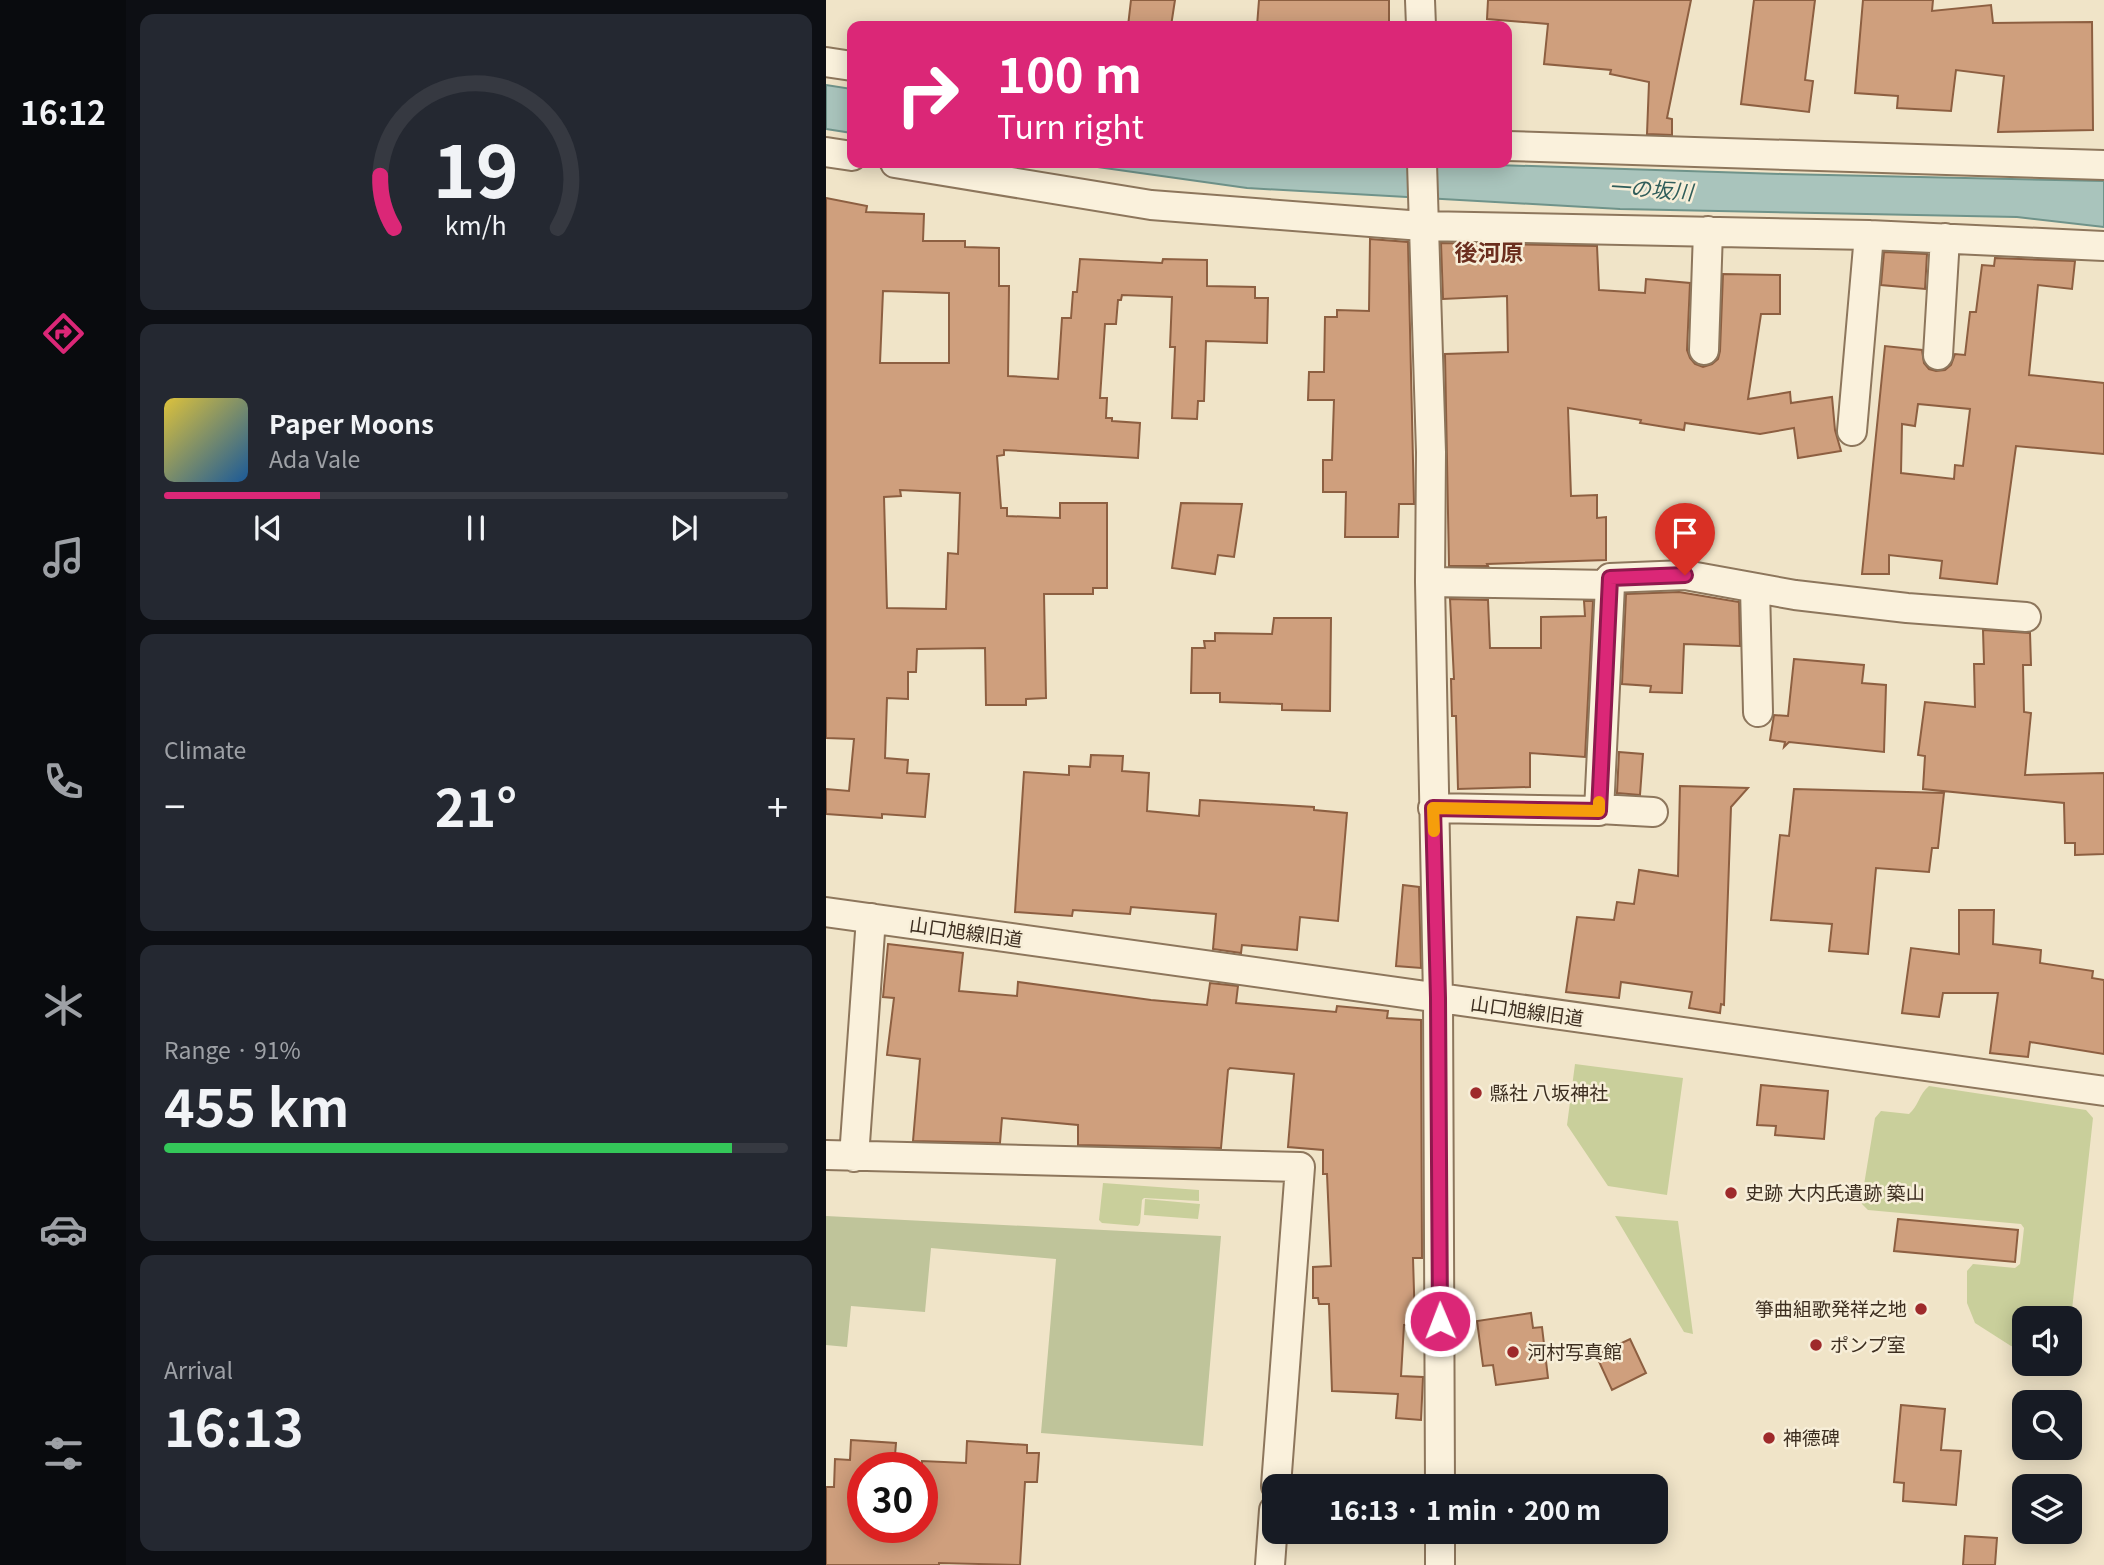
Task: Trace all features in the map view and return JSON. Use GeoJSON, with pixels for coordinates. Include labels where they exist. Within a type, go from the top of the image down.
{"type":"FeatureCollection","features":[{"type":"Feature","properties":{"kind":"street"},"geometry":{"type":"LineString","coordinates":[[1420,0],[1421,21]]}},
{"type":"Feature","properties":{"kind":"street"},"geometry":{"type":"LineString","coordinates":[[826,62],[847,65]]}},
{"type":"Feature","properties":{"kind":"street"},"geometry":{"type":"LineString","coordinates":[[1512,146],[2104,165]]}},
{"type":"Feature","properties":{"kind":"street"},"geometry":{"type":"LineString","coordinates":[[826,152],[847,155]]}},
{"type":"Feature","properties":{"kind":"street"},"geometry":{"type":"LineString","coordinates":[[925,168],[1151,205],[2104,246]]}},
{"type":"Feature","properties":{"kind":"street"},"geometry":{"type":"LineString","coordinates":[[1422,168],[1431,452],[1430,582],[1438,998],[1440,1474]]}},
{"type":"Feature","properties":{"kind":"street"},"geometry":{"type":"LineString","coordinates":[[1704,350],[1708,231]]}},
{"type":"Feature","properties":{"kind":"street"},"geometry":{"type":"LineString","coordinates":[[1852,431],[1869,235]]}},
{"type":"Feature","properties":{"kind":"street"},"geometry":{"type":"LineString","coordinates":[[1938,355],[1945,238]]}},
{"type":"Feature","properties":{"kind":"street"},"geometry":{"type":"LineString","coordinates":[[1599,809],[1610,578],[1685,575],[1716,579],[1755,589],[1907,608],[2026,617]]}},
{"type":"Feature","properties":{"kind":"street"},"geometry":{"type":"LineString","coordinates":[[1430,582],[1610,585]]}},
{"type":"Feature","properties":{"kind":"street"},"geometry":{"type":"LineString","coordinates":[[1755,589],[1758,712]]}},
{"type":"Feature","properties":{"kind":"street"},"geometry":{"type":"LineString","coordinates":[[1433,808],[1653,812]]}},
{"type":"Feature","properties":{"kind":"street","name":"山口旭線旧道"},"geometry":{"type":"LineString","coordinates":[[826,912],[2104,1091]]}},
{"type":"Feature","properties":{"kind":"street"},"geometry":{"type":"LineString","coordinates":[[854,1157],[871,918]]}},
{"type":"Feature","properties":{"kind":"street"},"geometry":{"type":"LineString","coordinates":[[826,1154],[854,1157],[1300,1167],[1277,1474]]}},
{"type":"Feature","properties":{"kind":"street"},"geometry":{"type":"LineString","coordinates":[[1270,1565],[1272,1544]]}},
{"type":"Feature","properties":{"kind":"street"},"geometry":{"type":"LineString","coordinates":[[1440,1544],[1440,1565]]}},
{"type":"Feature","properties":{"kind":"green space"},"geometry":{"type":"Polygon","coordinates":[[[1575,1064],[1683,1078],[1667,1195],[1608,1186],[1567,1125],[1575,1064]]]}},
{"type":"Feature","properties":{"kind":"green space"},"geometry":{"type":"Polygon","coordinates":[[[1929,1086],[2086,1110],[2093,1118],[2072,1306],[2012,1306],[2012,1346],[1975,1323],[1967,1303],[1967,1271],[1973,1264],[2015,1268],[2020,1264],[2024,1228],[2021,1224],[1868,1210],[1861,1203],[1875,1118],[1881,1111],[1909,1114],[1929,1086]]]}},
{"type":"Feature","properties":{"kind":"green space"},"geometry":{"type":"Polygon","coordinates":[[[1103,1183],[1199,1190],[1199,1201],[1144,1198],[1138,1226],[1102,1223],[1099,1220],[1103,1183]]]}},
{"type":"Feature","properties":{"kind":"green space"},"geometry":{"type":"Polygon","coordinates":[[[1145,1199],[1200,1204],[1198,1219],[1144,1215],[1145,1199]]]}},
{"type":"Feature","properties":{"kind":"green space"},"geometry":{"type":"Polygon","coordinates":[[[826,1216],[1221,1236],[1203,1446],[1041,1433],[1056,1259],[931,1248],[925,1312],[851,1306],[847,1347],[826,1345],[826,1216]]]}},
{"type":"Feature","properties":{"kind":"green space"},"geometry":{"type":"Polygon","coordinates":[[[1615,1216],[1678,1221],[1693,1334],[1684,1332],[1615,1216]]]}},
{"type":"Feature","properties":{"kind":"water"},"geometry":{"type":"Polygon","coordinates":[[[826,85],[847,88],[847,132],[826,129],[826,85]]]}},
{"type":"Feature","properties":{"kind":"water","name":"一の坂川"},"geometry":{"type":"Polygon","coordinates":[[[1512,165],[2104,181],[2104,227],[2017,217],[1620,209],[1247,188],[1105,168],[1512,168],[1512,165]]]}},
{"type":"Feature","properties":{"kind":"building"},"geometry":{"type":"Polygon","coordinates":[[[1131,0],[1175,0],[1172,21],[1129,21],[1131,0]]]}},
{"type":"Feature","properties":{"kind":"building"},"geometry":{"type":"Polygon","coordinates":[[[1259,0],[1389,0],[1389,21],[1257,21],[1259,0]]]}},
{"type":"Feature","properties":{"kind":"building"},"geometry":{"type":"Polygon","coordinates":[[[1488,0],[1691,0],[1667,118],[1672,119],[1672,135],[1647,134],[1649,82],[1610,74],[1611,70],[1544,64],[1548,24],[1487,19],[1488,0]]]}},
{"type":"Feature","properties":{"kind":"building"},"geometry":{"type":"Polygon","coordinates":[[[1754,0],[1815,0],[1805,80],[1813,81],[1809,112],[1741,104],[1754,0]]]}},
{"type":"Feature","properties":{"kind":"building"},"geometry":{"type":"Polygon","coordinates":[[[1863,0],[1933,0],[1932,11],[1991,5],[1993,23],[2092,22],[2093,130],[1998,132],[2004,76],[1956,70],[1951,111],[1897,108],[1898,96],[1855,93],[1863,0]]]}},
{"type":"Feature","properties":{"kind":"building"},"geometry":{"type":"Polygon","coordinates":[[[826,198],[867,206],[866,212],[924,214],[923,241],[965,241],[965,247],[999,248],[999,286],[1009,286],[1008,376],[1058,379],[1062,318],[1071,318],[1080,259],[1162,263],[1163,259],[1207,260],[1207,286],[1255,287],[1255,298],[1268,298],[1267,343],[1206,341],[1204,401],[1198,401],[1197,419],[1172,418],[1175,347],[1170,347],[1172,297],[1122,295],[1121,300],[1118,300],[1116,324],[1105,324],[1100,398],[1107,398],[1106,418],[1140,423],[1138,458],[1004,450],[1004,455],[997,456],[1001,508],[1007,508],[1007,516],[1060,518],[1060,503],[1107,503],[1107,588],[1093,588],[1093,594],[1044,594],[1046,698],[1026,699],[1026,705],[986,705],[985,648],[917,649],[916,672],[908,672],[908,699],[887,698],[885,758],[908,760],[907,773],[929,774],[925,817],[882,814],[882,818],[826,814],[826,789],[849,791],[854,739],[826,738],[826,198]],[[883,291],[880,363],[949,363],[949,293],[883,291]],[[900,490],[901,496],[884,497],[887,608],[946,609],[948,553],[958,554],[960,493],[900,490]]]}},
{"type":"Feature","properties":{"kind":"building"},"geometry":{"type":"Polygon","coordinates":[[[1370,239],[1408,242],[1414,504],[1399,504],[1398,537],[1345,537],[1346,492],[1323,492],[1323,460],[1332,460],[1334,400],[1308,400],[1309,372],[1324,372],[1325,317],[1337,317],[1337,310],[1369,311],[1370,239]]]}},
{"type":"Feature","properties":{"kind":"building"},"geometry":{"type":"Polygon","coordinates":[[[1441,243],[1597,246],[1599,290],[1645,293],[1646,279],[1690,283],[1687,350],[1695,364],[1703,367],[1718,359],[1720,351],[1723,274],[1780,275],[1780,314],[1761,314],[1748,399],[1790,392],[1791,403],[1832,397],[1835,430],[1841,451],[1798,458],[1794,428],[1760,434],[1685,423],[1684,430],[1568,408],[1571,496],[1597,495],[1597,518],[1606,517],[1606,560],[1449,566],[1445,354],[1508,352],[1507,296],[1443,299],[1441,243]]]}},
{"type":"Feature","properties":{"kind":"building"},"geometry":{"type":"Polygon","coordinates":[[[1884,252],[1927,254],[1925,289],[1881,285],[1884,252]]]}},
{"type":"Feature","properties":{"kind":"building"},"geometry":{"type":"Polygon","coordinates":[[[1995,258],[2075,261],[2072,289],[2038,285],[2029,375],[2104,383],[2104,454],[2016,446],[1997,584],[1940,578],[1942,561],[1889,555],[1889,574],[1862,574],[1885,346],[1922,350],[1924,363],[1929,369],[1945,370],[1951,365],[1955,354],[1965,355],[1970,312],[1976,312],[1982,265],[1994,266],[1995,258]],[[1918,404],[1915,426],[1902,424],[1901,473],[1954,479],[1955,465],[1963,466],[1970,409],[1918,404]]]}},
{"type":"Feature","properties":{"kind":"building"},"geometry":{"type":"Polygon","coordinates":[[[1181,503],[1242,504],[1234,557],[1218,555],[1215,574],[1172,568],[1181,503]]]}},
{"type":"Feature","properties":{"kind":"building"},"geometry":{"type":"Polygon","coordinates":[[[1679,592],[1739,602],[1740,646],[1684,644],[1682,693],[1650,692],[1651,686],[1622,684],[1626,594],[1679,592]]]}},
{"type":"Feature","properties":{"kind":"building"},"geometry":{"type":"Polygon","coordinates":[[[1450,599],[1488,600],[1490,648],[1541,648],[1541,617],[1585,616],[1584,601],[1593,601],[1585,757],[1530,753],[1530,787],[1458,789],[1456,716],[1452,716],[1451,679],[1454,679],[1450,599]]]}},
{"type":"Feature","properties":{"kind":"building"},"geometry":{"type":"Polygon","coordinates":[[[1274,618],[1331,618],[1330,711],[1282,710],[1282,704],[1220,702],[1220,693],[1191,693],[1192,648],[1205,648],[1204,641],[1215,641],[1215,633],[1272,634],[1274,618]]]}},
{"type":"Feature","properties":{"kind":"building"},"geometry":{"type":"Polygon","coordinates":[[[1983,630],[2030,633],[2031,665],[2023,665],[2024,712],[2031,713],[2025,775],[2104,773],[2104,854],[2075,855],[2075,843],[2065,843],[2064,803],[1923,789],[1925,756],[1918,755],[1925,702],[1975,707],[1974,664],[1984,664],[1983,630]]]}},
{"type":"Feature","properties":{"kind":"building"},"geometry":{"type":"Polygon","coordinates":[[[1794,659],[1864,665],[1862,683],[1886,685],[1884,752],[1789,742],[1784,747],[1785,742],[1770,740],[1774,715],[1788,716],[1794,659]]]}},
{"type":"Feature","properties":{"kind":"building"},"geometry":{"type":"Polygon","coordinates":[[[1619,752],[1643,754],[1640,795],[1617,793],[1619,752]]]}},
{"type":"Feature","properties":{"kind":"building"},"geometry":{"type":"Polygon","coordinates":[[[1091,755],[1123,756],[1122,771],[1149,773],[1147,811],[1199,816],[1200,800],[1314,807],[1314,810],[1347,813],[1338,921],[1300,917],[1297,950],[1242,945],[1241,953],[1213,949],[1216,914],[1131,907],[1130,914],[1073,910],[1072,916],[1015,912],[1024,772],[1069,775],[1069,766],[1090,767],[1091,755]]]}},
{"type":"Feature","properties":{"kind":"building"},"geometry":{"type":"Polygon","coordinates":[[[1680,786],[1748,788],[1731,807],[1724,1005],[1721,1004],[1720,1013],[1689,1008],[1692,992],[1621,982],[1619,998],[1566,992],[1577,917],[1614,920],[1617,902],[1634,904],[1639,870],[1678,876],[1680,786]]]}},
{"type":"Feature","properties":{"kind":"building"},"geometry":{"type":"Polygon","coordinates":[[[1794,789],[1944,793],[1938,848],[1932,848],[1929,872],[1876,868],[1868,954],[1829,951],[1832,924],[1771,920],[1780,835],[1789,836],[1794,789]]]}},
{"type":"Feature","properties":{"kind":"building"},"geometry":{"type":"Polygon","coordinates":[[[1403,885],[1419,887],[1421,968],[1396,966],[1403,885]]]}},
{"type":"Feature","properties":{"kind":"building"},"geometry":{"type":"Polygon","coordinates":[[[1959,910],[1994,910],[1993,944],[2041,950],[2040,963],[2093,971],[2092,978],[2104,980],[2104,1054],[2030,1042],[2028,1057],[1990,1053],[1998,993],[1943,993],[1939,1017],[1902,1013],[1911,948],[1959,954],[1959,910]]]}},
{"type":"Feature","properties":{"kind":"building"},"geometry":{"type":"Polygon","coordinates":[[[888,944],[963,953],[959,991],[1017,996],[1018,982],[1207,1005],[1210,983],[1238,986],[1236,1003],[1336,1012],[1337,1006],[1388,1011],[1387,1018],[1421,1020],[1422,1258],[1413,1258],[1415,1325],[1404,1325],[1401,1376],[1423,1377],[1421,1420],[1396,1418],[1398,1394],[1332,1391],[1329,1304],[1319,1304],[1318,1298],[1313,1298],[1313,1267],[1331,1266],[1327,1174],[1323,1174],[1323,1150],[1288,1147],[1294,1074],[1230,1068],[1228,1070],[1221,1148],[1078,1145],[1078,1125],[1002,1118],[1000,1143],[913,1141],[920,1059],[887,1055],[894,998],[883,997],[888,944]]]}},
{"type":"Feature","properties":{"kind":"building"},"geometry":{"type":"Polygon","coordinates":[[[1761,1085],[1828,1091],[1824,1139],[1775,1135],[1776,1126],[1757,1125],[1761,1085]]]}},
{"type":"Feature","properties":{"kind":"building"},"geometry":{"type":"Polygon","coordinates":[[[1898,1219],[2018,1230],[2015,1262],[1894,1251],[1898,1219]]]}},
{"type":"Feature","properties":{"kind":"building","name":"河村写真館"},"geometry":{"type":"Polygon","coordinates":[[[1531,1313],[1533,1328],[1542,1327],[1548,1378],[1496,1385],[1493,1365],[1483,1366],[1477,1321],[1531,1313]]]}},
{"type":"Feature","properties":{"kind":"building"},"geometry":{"type":"Polygon","coordinates":[[[1630,1339],[1646,1373],[1612,1390],[1596,1355],[1630,1339]]]}},
{"type":"Feature","properties":{"kind":"building"},"geometry":{"type":"Polygon","coordinates":[[[1901,1405],[1945,1409],[1941,1450],[1961,1451],[1956,1505],[1903,1501],[1904,1483],[1894,1482],[1901,1405]]]}},
{"type":"Feature","properties":{"kind":"building"},"geometry":{"type":"Polygon","coordinates":[[[851,1440],[896,1443],[895,1452],[850,1452],[851,1440]]]}},
{"type":"Feature","properties":{"kind":"building"},"geometry":{"type":"Polygon","coordinates":[[[967,1441],[1027,1445],[1027,1453],[1039,1453],[1037,1482],[1025,1482],[1020,1565],[826,1565],[826,1487],[834,1487],[835,1459],[847,1460],[847,1543],[938,1543],[938,1462],[966,1463],[967,1441]]]}},
{"type":"Feature","properties":{"kind":"building"},"geometry":{"type":"Polygon","coordinates":[[[1965,1536],[1997,1538],[1995,1565],[1963,1565],[1965,1536]]]}},
{"type":"Feature","properties":{"kind":"slow traffic"},"geometry":{"type":"LineString","coordinates":[[1434,831],[1433,808],[1599,811],[1599,802]]}},
{"type":"Feature","properties":{"kind":"place","name":"縣社 八坂神社"},"geometry":{"type":"Point","coordinates":[1476,1093]}},
{"type":"Feature","properties":{"kind":"place","name":"史跡 大内氏遺跡 築山"},"geometry":{"type":"Point","coordinates":[1731,1193]}},
{"type":"Feature","properties":{"kind":"place","name":"箏曲組歌発祥之地"},"geometry":{"type":"Point","coordinates":[1921,1309]}},
{"type":"Feature","properties":{"kind":"place","name":"ポンプ室"},"geometry":{"type":"Point","coordinates":[1816,1345]}},
{"type":"Feature","properties":{"kind":"place","name":"河村写真館"},"geometry":{"type":"Point","coordinates":[1513,1352]}},
{"type":"Feature","properties":{"kind":"place","name":"神德碑"},"geometry":{"type":"Point","coordinates":[1769,1438]}},
{"type":"Feature","properties":{"kind":"district","name":"後河原"},"geometry":{"type":"Point","coordinates":[1489,253]}},
{"type":"Feature","properties":{"kind":"route"},"geometry":{"type":"LineString","coordinates":[[1440,1321],[1438,998],[1433,808],[1599,811],[1610,578],[1685,575]]}}]}
